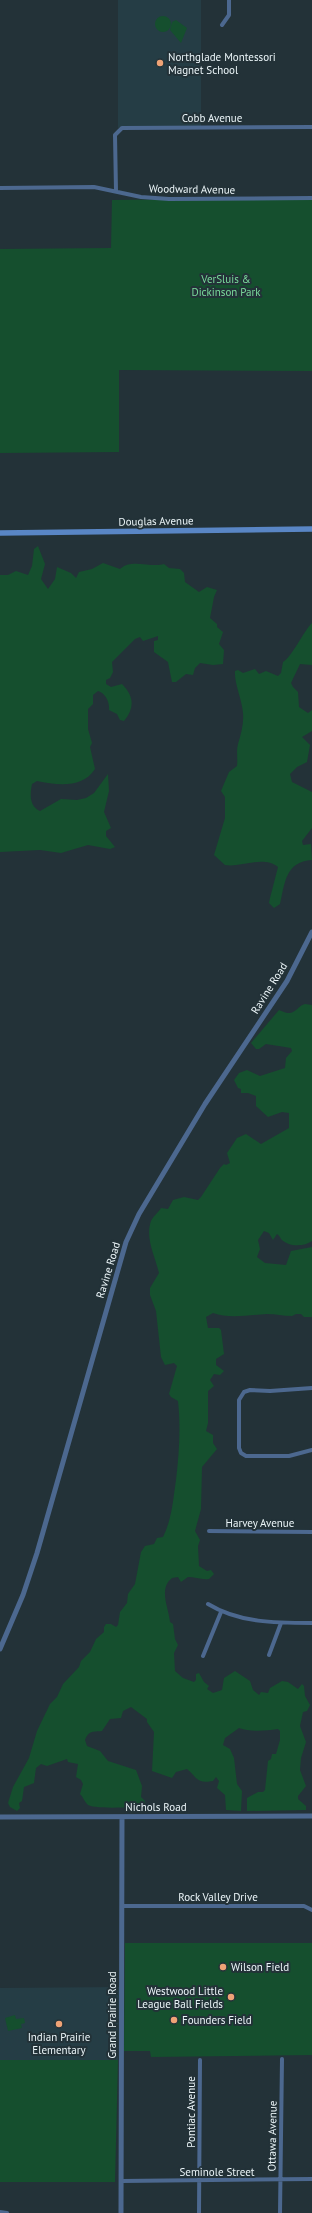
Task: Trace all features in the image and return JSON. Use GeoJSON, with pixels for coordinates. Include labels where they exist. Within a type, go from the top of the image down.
{"type":"FeatureCollection","features":[{"type":"Feature","properties":{"kind":"main road","name":"Douglas Avenue"},"geometry":{"type":"LineString","coordinates":[[0,533],[312,529]]}},
{"type":"Feature","properties":{"kind":"street"},"geometry":{"type":"LineString","coordinates":[[222,25],[229,15],[229,0]]}},
{"type":"Feature","properties":{"kind":"street","name":"Cobb Avenue"},"geometry":{"type":"LineString","coordinates":[[116,191],[115,135],[119,129],[128,127],[312,127]]}},
{"type":"Feature","properties":{"kind":"street","name":"Woodward Avenue"},"geometry":{"type":"LineString","coordinates":[[0,188],[94,187],[141,197],[169,199],[312,198]]}},
{"type":"Feature","properties":{"kind":"street","name":"Ravine Road"},"geometry":{"type":"LineString","coordinates":[[0,1649],[31,1574],[126,1242],[139,1214],[205,1104],[287,981],[312,932]]}},
{"type":"Feature","properties":{"kind":"street"},"geometry":{"type":"LineString","coordinates":[[312,1388],[270,1391],[250,1390],[243,1394],[240,1400],[239,1448],[243,1455],[289,1456],[312,1450]]}},
{"type":"Feature","properties":{"kind":"street","name":"Harvey Avenue"},"geometry":{"type":"LineString","coordinates":[[208,1532],[312,1532]]}},
{"type":"Feature","properties":{"kind":"street"},"geometry":{"type":"LineString","coordinates":[[208,1604],[221,1612],[247,1619],[281,1623],[312,1623]]}},
{"type":"Feature","properties":{"kind":"street"},"geometry":{"type":"LineString","coordinates":[[203,1656],[221,1612]]}},
{"type":"Feature","properties":{"kind":"street"},"geometry":{"type":"LineString","coordinates":[[269,1655],[281,1623]]}},
{"type":"Feature","properties":{"kind":"street","name":"Nichols Road"},"geometry":{"type":"LineString","coordinates":[[0,1817],[122,1818],[312,1816]]}},
{"type":"Feature","properties":{"kind":"street","name":"Grand Prairie Road"},"geometry":{"type":"LineString","coordinates":[[120,2213],[122,2181],[122,1818]]}},
{"type":"Feature","properties":{"kind":"street","name":"Rock Valley Drive"},"geometry":{"type":"LineString","coordinates":[[122,1906],[304,1906],[312,1910]]}},
{"type":"Feature","properties":{"kind":"street","name":"Ottawa Avenue"},"geometry":{"type":"LineString","coordinates":[[280,2213],[282,2059]]}},
{"type":"Feature","properties":{"kind":"street","name":"Pontiac Avenue"},"geometry":{"type":"LineString","coordinates":[[199,2213],[200,2060]]}},
{"type":"Feature","properties":{"kind":"street","name":"Seminole Street"},"geometry":{"type":"LineString","coordinates":[[122,2181],[280,2181],[312,2179]]}},
{"type":"Feature","properties":{"kind":"street"},"geometry":{"type":"LineString","coordinates":[[0,2212],[7,2213]]}},
{"type":"Feature","properties":{"kind":"shaded area","name":"Northglade Montessori Magnet School"},"geometry":{"type":"Polygon","coordinates":[[[118,0],[201,0],[201,126],[126,126],[118,128],[118,0]]]}},
{"type":"Feature","properties":{"kind":"shaded area","name":"Indian Prairie Elementary"},"geometry":{"type":"Polygon","coordinates":[[[119,1987],[118,2060],[0,2060],[0,1988],[119,1987]]]}},
{"type":"Feature","properties":{"kind":"green space"},"geometry":{"type":"Polygon","coordinates":[[[163,16],[170,21],[171,24],[166,31],[163,32],[156,27],[155,24],[160,17],[163,16]]]}},
{"type":"Feature","properties":{"kind":"green space"},"geometry":{"type":"Polygon","coordinates":[[[176,20],[187,28],[181,43],[170,30],[172,22],[176,20]]]}},
{"type":"Feature","properties":{"kind":"green space","name":"VerSluis & Dickinson Park"},"geometry":{"type":"Polygon","coordinates":[[[312,198],[312,371],[119,370],[119,452],[0,453],[0,249],[111,248],[112,200],[312,198]]]}},
{"type":"Feature","properties":{"kind":"green space"},"geometry":{"type":"Polygon","coordinates":[[[38,546],[45,564],[41,579],[48,589],[55,579],[57,567],[71,573],[76,578],[79,572],[92,569],[103,563],[120,569],[130,564],[164,564],[169,568],[180,569],[184,573],[185,582],[199,592],[207,587],[217,590],[214,597],[210,618],[223,632],[219,644],[224,650],[223,664],[213,665],[200,663],[195,668],[193,675],[186,674],[176,682],[172,682],[168,662],[154,652],[154,641],[158,640],[158,636],[143,641],[140,637],[135,639],[112,662],[113,672],[110,678],[106,680],[106,684],[111,687],[122,684],[129,693],[132,702],[128,716],[124,721],[120,720],[117,714],[109,710],[109,704],[106,698],[101,692],[98,691],[93,695],[93,704],[88,709],[88,729],[92,743],[90,747],[95,769],[90,775],[76,783],[53,784],[37,781],[32,784],[32,803],[36,809],[40,811],[61,799],[77,800],[86,798],[94,793],[108,774],[109,791],[104,812],[111,828],[106,831],[106,836],[115,847],[110,849],[88,845],[61,853],[40,850],[0,852],[0,575],[8,575],[16,571],[28,575],[32,566],[34,549],[38,546]]]}},
{"type":"Feature","properties":{"kind":"green space"},"geometry":{"type":"Polygon","coordinates":[[[312,623],[312,665],[300,664],[291,683],[298,692],[299,707],[308,713],[312,710],[312,731],[302,737],[310,745],[307,762],[297,767],[290,774],[292,782],[312,792],[312,828],[302,841],[303,845],[311,844],[312,860],[296,865],[291,869],[285,881],[280,904],[274,908],[269,903],[278,867],[266,862],[225,865],[214,855],[225,818],[225,797],[221,791],[229,772],[237,766],[237,747],[243,725],[242,708],[235,671],[238,670],[243,673],[255,669],[259,674],[266,671],[278,676],[281,673],[283,662],[290,655],[312,623]]]}},
{"type":"Feature","properties":{"kind":"green space"},"geometry":{"type":"Polygon","coordinates":[[[305,1004],[312,1005],[312,1241],[301,1245],[292,1245],[284,1242],[277,1234],[273,1240],[269,1233],[264,1231],[258,1240],[260,1249],[257,1257],[265,1263],[286,1265],[291,1251],[312,1247],[312,1317],[304,1317],[301,1314],[292,1316],[267,1314],[226,1316],[213,1313],[206,1317],[208,1328],[219,1328],[221,1330],[224,1354],[216,1359],[216,1365],[224,1371],[220,1375],[214,1374],[210,1380],[214,1386],[208,1391],[208,1423],[206,1431],[213,1435],[213,1443],[217,1449],[202,1467],[201,1509],[195,1531],[200,1540],[198,1546],[199,1566],[207,1571],[211,1570],[214,1574],[209,1579],[188,1577],[181,1582],[178,1577],[172,1578],[168,1582],[166,1588],[165,1599],[170,1622],[173,1624],[175,1639],[178,1645],[174,1653],[175,1671],[183,1678],[194,1682],[196,1680],[196,1674],[199,1673],[204,1682],[209,1686],[207,1689],[213,1693],[222,1690],[224,1678],[235,1671],[250,1681],[253,1690],[259,1695],[261,1692],[268,1693],[270,1688],[282,1681],[288,1682],[298,1689],[302,1684],[304,1686],[305,1696],[310,1705],[307,1711],[303,1712],[300,1726],[306,1742],[301,1758],[300,1770],[306,1786],[298,1796],[298,1799],[306,1806],[306,1810],[247,1811],[247,1798],[265,1790],[268,1761],[271,1759],[272,1754],[276,1754],[280,1740],[280,1731],[278,1729],[258,1731],[239,1728],[225,1738],[223,1745],[230,1749],[234,1758],[237,1784],[242,1791],[241,1811],[226,1810],[225,1795],[217,1788],[219,1781],[216,1777],[213,1781],[203,1782],[197,1779],[187,1769],[176,1772],[172,1778],[152,1771],[154,1732],[147,1722],[147,1719],[131,1707],[123,1711],[121,1718],[110,1719],[102,1731],[90,1733],[85,1740],[87,1746],[100,1751],[108,1761],[136,1770],[142,1786],[141,1797],[145,1801],[144,1806],[105,1808],[90,1806],[80,1794],[83,1784],[81,1780],[76,1777],[78,1764],[68,1762],[67,1759],[47,1766],[41,1764],[36,1768],[34,1783],[24,1787],[22,1801],[19,1803],[20,1808],[17,1811],[10,1807],[8,1803],[13,1787],[29,1758],[37,1731],[50,1704],[57,1697],[63,1684],[79,1667],[81,1661],[90,1652],[96,1639],[104,1632],[104,1627],[106,1624],[111,1624],[116,1627],[118,1625],[120,1612],[127,1603],[128,1594],[135,1584],[141,1552],[145,1546],[154,1544],[157,1538],[163,1537],[170,1516],[177,1470],[179,1421],[178,1401],[169,1394],[177,1366],[174,1363],[165,1365],[161,1357],[156,1311],[150,1295],[150,1288],[159,1273],[151,1247],[149,1234],[151,1221],[161,1208],[168,1209],[173,1200],[184,1197],[198,1200],[220,1168],[224,1164],[226,1165],[230,1163],[227,1153],[237,1138],[246,1134],[261,1144],[289,1128],[289,1113],[282,1112],[268,1117],[256,1106],[256,1096],[248,1093],[241,1093],[241,1089],[238,1088],[234,1080],[239,1073],[247,1070],[260,1076],[285,1068],[286,1058],[292,1051],[291,1048],[266,1044],[259,1049],[256,1049],[251,1043],[279,1010],[290,1013],[305,1004]]]}},
{"type":"Feature","properties":{"kind":"green space","name":"Westwood Little League Ball Fields"},"geometry":{"type":"Polygon","coordinates":[[[125,1943],[312,1943],[312,2055],[151,2057],[150,2051],[124,2051],[125,1943]]]}},
{"type":"Feature","properties":{"kind":"green space"},"geometry":{"type":"Polygon","coordinates":[[[15,2015],[16,2019],[24,2018],[25,2023],[21,2024],[22,2028],[8,2031],[5,2018],[15,2015]]]}},
{"type":"Feature","properties":{"kind":"green space"},"geometry":{"type":"Polygon","coordinates":[[[0,2060],[118,2060],[115,2182],[0,2182],[0,2060]]]}},
{"type":"Feature","properties":{"kind":"place","name":"Northglade Montessori Magnet School"},"geometry":{"type":"Point","coordinates":[160,63]}},
{"type":"Feature","properties":{"kind":"place","name":"Wilson Field"},"geometry":{"type":"Point","coordinates":[223,1967]}},
{"type":"Feature","properties":{"kind":"place","name":"Westwood Little League Ball Fields"},"geometry":{"type":"Point","coordinates":[231,1997]}},
{"type":"Feature","properties":{"kind":"place","name":"Founders Field"},"geometry":{"type":"Point","coordinates":[174,2020]}},
{"type":"Feature","properties":{"kind":"place","name":"Indian Prairie Elementary"},"geometry":{"type":"Point","coordinates":[59,2024]}}]}
